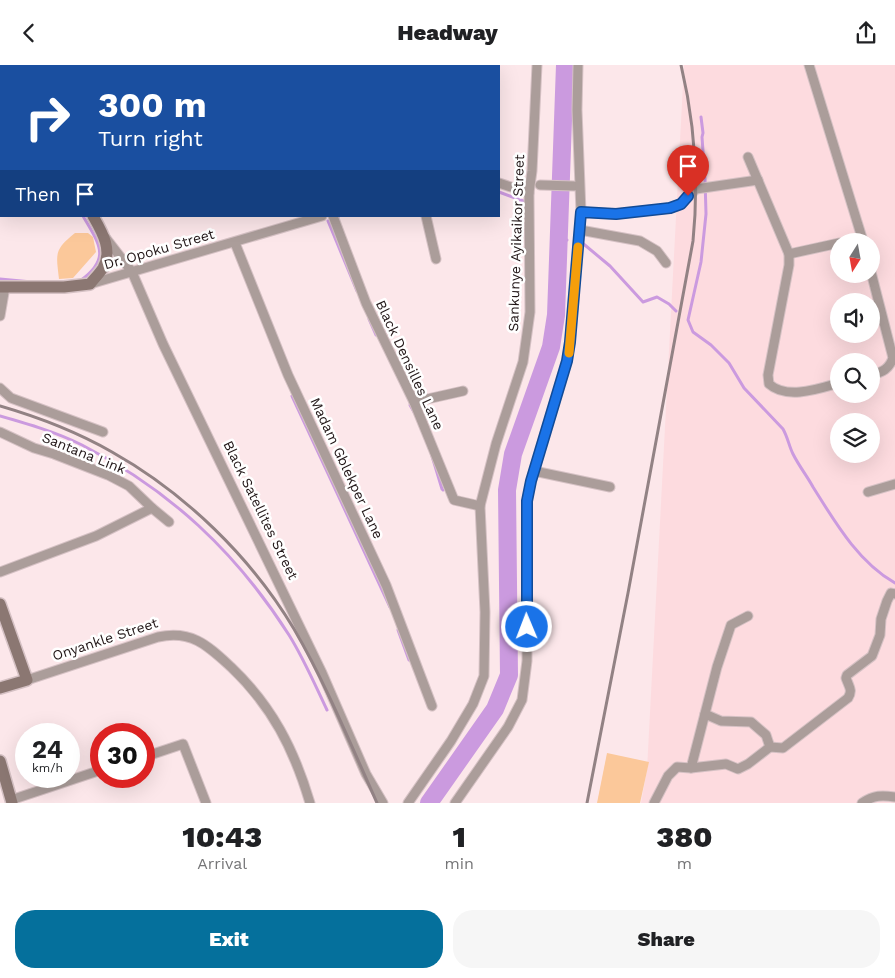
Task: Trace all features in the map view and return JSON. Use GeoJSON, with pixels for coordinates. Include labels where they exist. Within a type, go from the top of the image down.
{"type":"FeatureCollection","features":[{"type":"Feature","properties":{"kind":"street","name":"Sankunye Ayikaikor Street"},"geometry":{"type":"LineString","coordinates":[[408,803],[451,741],[473,704],[484,676],[485,612],[480,506],[496,444],[523,362],[530,311],[529,193],[532,171],[537,65]]}},
{"type":"Feature","properties":{"kind":"street"},"geometry":{"type":"LineString","coordinates":[[455,803],[508,727],[522,700],[527,661],[526,509],[531,481],[567,361],[580,230],[577,110],[578,65]]}},
{"type":"Feature","properties":{"kind":"street"},"geometry":{"type":"LineString","coordinates":[[809,65],[860,233]]}},
{"type":"Feature","properties":{"kind":"street"},"geometry":{"type":"LineString","coordinates":[[748,157],[789,254],[790,265],[768,375],[769,384],[777,391],[788,393],[830,385]]}},
{"type":"Feature","properties":{"kind":"street"},"geometry":{"type":"LineString","coordinates":[[581,212],[616,214],[670,208],[681,204],[696,189],[758,179]]}},
{"type":"Feature","properties":{"kind":"street"},"geometry":{"type":"LineString","coordinates":[[500,183],[529,193]]}},
{"type":"Feature","properties":{"kind":"street"},"geometry":{"type":"LineString","coordinates":[[540,185],[574,186]]}},
{"type":"Feature","properties":{"kind":"street","name":"Black Satellites Street"},"geometry":{"type":"LineString","coordinates":[[94,217],[104,235],[132,272],[162,344],[322,673],[366,774],[383,803]]}},
{"type":"Feature","properties":{"kind":"street","name":"Dr. Opoku Street"},"geometry":{"type":"LineString","coordinates":[[3,287],[76,287],[90,284],[319,217]]}},
{"type":"Feature","properties":{"kind":"street","name":"Black Densilles Lane"},"geometry":{"type":"LineString","coordinates":[[333,217],[366,303],[414,402],[454,500],[480,506]]}},
{"type":"Feature","properties":{"kind":"street"},"geometry":{"type":"LineString","coordinates":[[426,217],[436,259]]}},
{"type":"Feature","properties":{"kind":"street"},"geometry":{"type":"LineString","coordinates":[[580,230],[640,241],[657,251],[666,263]]}},
{"type":"Feature","properties":{"kind":"street","name":"Black Satellites Street"},"geometry":{"type":"LineString","coordinates":[[90,284],[103,267],[106,259],[107,250],[104,235]]}},
{"type":"Feature","properties":{"kind":"street","name":"Madam Gblekper Lane"},"geometry":{"type":"LineString","coordinates":[[235,243],[288,375],[386,585],[432,706]]}},
{"type":"Feature","properties":{"kind":"street"},"geometry":{"type":"LineString","coordinates":[[789,254],[830,245]]}},
{"type":"Feature","properties":{"kind":"street"},"geometry":{"type":"LineString","coordinates":[[874,283],[893,364],[880,373]]}},
{"type":"Feature","properties":{"kind":"street"},"geometry":{"type":"LineString","coordinates":[[0,316],[3,287]]}},
{"type":"Feature","properties":{"kind":"street"},"geometry":{"type":"LineString","coordinates":[[0,388],[11,399],[103,432]]}},
{"type":"Feature","properties":{"kind":"street"},"geometry":{"type":"LineString","coordinates":[[414,402],[463,391]]}},
{"type":"Feature","properties":{"kind":"street","name":"Santana Link"},"geometry":{"type":"LineString","coordinates":[[0,432],[34,448],[108,475],[129,486],[169,522]]}},
{"type":"Feature","properties":{"kind":"street"},"geometry":{"type":"LineString","coordinates":[[534,471],[610,487]]}},
{"type":"Feature","properties":{"kind":"street"},"geometry":{"type":"LineString","coordinates":[[868,492],[895,484]]}},
{"type":"Feature","properties":{"kind":"street"},"geometry":{"type":"LineString","coordinates":[[0,572],[96,536],[152,508]]}},
{"type":"Feature","properties":{"kind":"street"},"geometry":{"type":"LineString","coordinates":[[654,803],[668,776],[677,767],[691,768],[726,764],[738,769],[748,764],[770,747],[783,748],[848,698],[851,689],[846,678],[847,675],[872,656],[880,635],[887,601],[891,593],[895,594]]}},
{"type":"Feature","properties":{"kind":"street"},"geometry":{"type":"LineString","coordinates":[[0,604],[27,680]]}},
{"type":"Feature","properties":{"kind":"street"},"geometry":{"type":"LineString","coordinates":[[691,768],[717,667],[731,625],[748,616]]}},
{"type":"Feature","properties":{"kind":"street","name":"Onyankle Street"},"geometry":{"type":"LineString","coordinates":[[0,688],[158,637],[172,634],[197,639],[217,654],[251,686],[275,720],[296,761],[310,803]]}},
{"type":"Feature","properties":{"kind":"street"},"geometry":{"type":"LineString","coordinates":[[705,714],[721,721],[751,722],[766,735],[770,747]]}},
{"type":"Feature","properties":{"kind":"street"},"geometry":{"type":"LineString","coordinates":[[155,753],[183,744],[206,803]]}},
{"type":"Feature","properties":{"kind":"street"},"geometry":{"type":"LineString","coordinates":[[0,761],[12,801],[90,775]]}},
{"type":"Feature","properties":{"kind":"street"},"geometry":{"type":"LineString","coordinates":[[862,803],[881,795],[895,797]]}},
{"type":"Feature","properties":{"kind":"shaded area"},"geometry":{"type":"Polygon","coordinates":[[[684,65],[895,65],[895,803],[641,803],[647,770],[684,65]]]}},
{"type":"Feature","properties":{"kind":"shaded area"},"geometry":{"type":"Polygon","coordinates":[[[75,233],[88,233],[93,237],[96,252],[73,278],[59,279],[58,253],[63,244],[75,233]]]}},
{"type":"Feature","properties":{"kind":"shaded area"},"geometry":{"type":"Polygon","coordinates":[[[607,753],[649,762],[640,803],[597,803],[607,753]]]}},
{"type":"Feature","properties":{"kind":"waterway"},"geometry":{"type":"LineString","coordinates":[[429,803],[495,709],[509,675],[507,490],[513,454],[551,347],[556,315],[565,65]]}},
{"type":"Feature","properties":{"kind":"waterway"},"geometry":{"type":"LineString","coordinates":[[701,117],[706,214],[701,262],[688,320],[693,332],[711,345],[729,363],[744,388],[783,429],[798,463],[848,540],[870,564],[895,583]]}},
{"type":"Feature","properties":{"kind":"waterway"},"geometry":{"type":"LineString","coordinates":[[500,192],[526,202]]}},
{"type":"Feature","properties":{"kind":"waterway"},"geometry":{"type":"LineString","coordinates":[[80,281],[96,265],[100,250],[84,217]]}},
{"type":"Feature","properties":{"kind":"waterway"},"geometry":{"type":"LineString","coordinates":[[328,221],[357,291]]}},
{"type":"Feature","properties":{"kind":"waterway"},"geometry":{"type":"LineString","coordinates":[[558,239],[567,240]]}},
{"type":"Feature","properties":{"kind":"waterway"},"geometry":{"type":"LineString","coordinates":[[580,241],[610,266],[643,302],[657,297],[676,311]]}},
{"type":"Feature","properties":{"kind":"waterway"},"geometry":{"type":"LineString","coordinates":[[0,279],[32,282]]}},
{"type":"Feature","properties":{"kind":"waterway"},"geometry":{"type":"LineString","coordinates":[[369,319],[376,335]]}},
{"type":"Feature","properties":{"kind":"waterway"},"geometry":{"type":"LineString","coordinates":[[292,396],[390,607]]}},
{"type":"Feature","properties":{"kind":"waterway"},"geometry":{"type":"LineString","coordinates":[[410,405],[414,412]]}},
{"type":"Feature","properties":{"kind":"waterway"},"geometry":{"type":"LineString","coordinates":[[0,416],[52,432],[82,445],[144,482],[199,526],[247,577],[289,635],[327,710]]}},
{"type":"Feature","properties":{"kind":"waterway"},"geometry":{"type":"LineString","coordinates":[[432,456],[443,490]]}},
{"type":"Feature","properties":{"kind":"waterway"},"geometry":{"type":"LineString","coordinates":[[398,630],[409,660]]}},
{"type":"Feature","properties":{"kind":"railway"},"geometry":{"type":"LineString","coordinates":[[587,803],[693,241],[696,175],[693,131],[681,65]]}},
{"type":"Feature","properties":{"kind":"railway"},"geometry":{"type":"LineString","coordinates":[[0,406],[43,420],[71,432],[99,445],[139,468],[190,507],[237,552],[277,602],[306,650],[338,715],[377,803]]}},
{"type":"Feature","properties":{"kind":"slow traffic"},"geometry":{"type":"LineString","coordinates":[[569,353],[578,247]]}},
{"type":"Feature","properties":{"kind":"route"},"geometry":{"type":"LineString","coordinates":[[527,627],[527,501],[531,481],[567,361],[581,212],[616,214],[670,208],[681,204],[688,196]]}}]}
